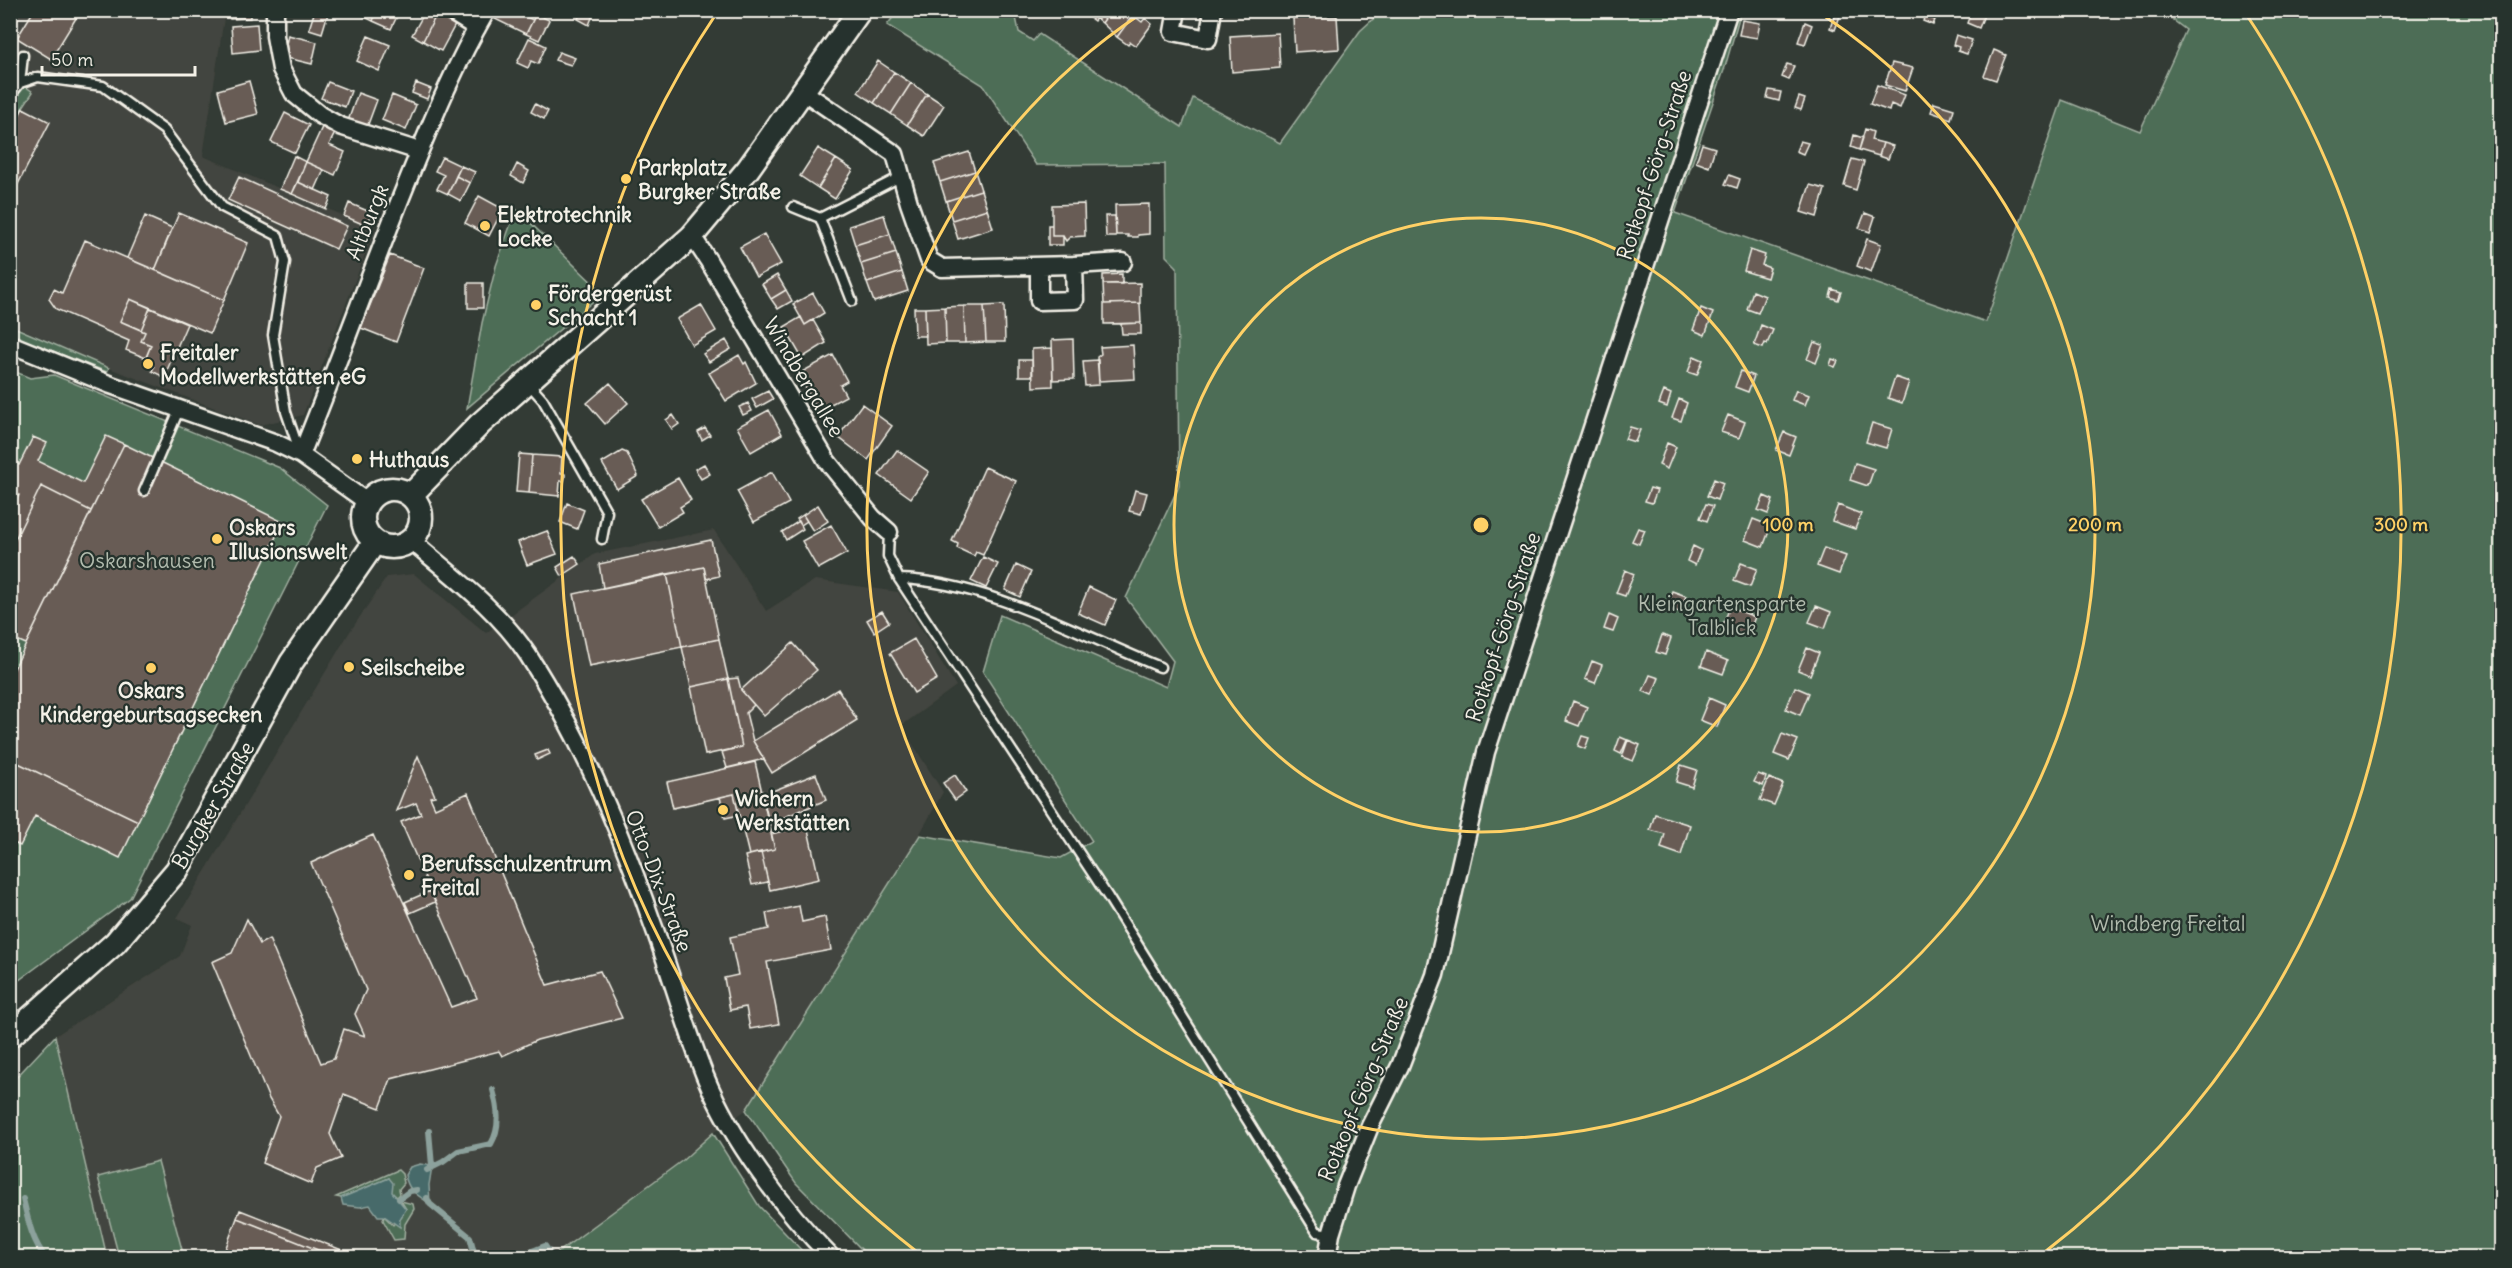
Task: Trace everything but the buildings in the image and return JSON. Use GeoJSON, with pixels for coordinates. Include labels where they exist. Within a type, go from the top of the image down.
{"type":"FeatureCollection","features":[{"type":"Feature","properties":{"kind":"main road"},"geometry":{"type":"LineString","coordinates":[[411,495],[480,424],[692,236],[748,169],[860,10]]}},
{"type":"Feature","properties":{"kind":"main road"},"geometry":{"type":"LineString","coordinates":[[383,490],[403,490],[411,495],[422,513],[422,523],[412,541],[394,548],[375,542],[364,528],[363,519],[367,502],[383,490]]}},
{"type":"Feature","properties":{"kind":"main road","name":"Burgker Straße"},"geometry":{"type":"LineString","coordinates":[[10,1036],[115,943],[177,870],[291,663],[375,542]]}},
{"type":"Feature","properties":{"kind":"street"},"geometry":{"type":"LineString","coordinates":[[275,10],[275,36],[281,69],[294,94],[320,115],[340,126],[419,151]]}},
{"type":"Feature","properties":{"kind":"street"},"geometry":{"type":"LineString","coordinates":[[448,10],[477,28]]}},
{"type":"Feature","properties":{"kind":"street","name":"Altburgk"},"geometry":{"type":"LineString","coordinates":[[301,455],[419,151],[451,77],[488,10]]}},
{"type":"Feature","properties":{"kind":"street"},"geometry":{"type":"LineString","coordinates":[[1177,10],[1173,32],[1208,39],[1213,10]]}},
{"type":"Feature","properties":{"kind":"street","name":"Rotkopf-Görg-Straße"},"geometry":{"type":"LineString","coordinates":[[1327,1257],[1331,1234],[1346,1186],[1370,1126],[1400,1066],[1435,975],[1486,752],[1713,69],[1729,10]]}},
{"type":"Feature","properties":{"kind":"street"},"geometry":{"type":"LineString","coordinates":[[804,92],[895,154],[930,260],[942,268],[1123,262]]}},
{"type":"Feature","properties":{"kind":"street","name":"Windbergallee"},"geometry":{"type":"LineString","coordinates":[[692,236],[827,461],[873,518],[889,532]]}},
{"type":"Feature","properties":{"kind":"street"},"geometry":{"type":"LineString","coordinates":[[1039,266],[1040,301],[1075,300],[1074,265]]}},
{"type":"Feature","properties":{"kind":"street"},"geometry":{"type":"LineString","coordinates":[[10,344],[179,410],[256,435],[301,455],[367,502]]}},
{"type":"Feature","properties":{"kind":"street","name":"Otto-Dix-Straße"},"geometry":{"type":"LineString","coordinates":[[412,541],[458,579],[507,626],[528,654],[578,746],[628,856],[706,1077],[726,1119],[758,1169],[832,1257]]}},
{"type":"Feature","properties":{"kind":"lane"},"geometry":{"type":"LineString","coordinates":[[10,96],[20,83],[23,55]]}},
{"type":"Feature","properties":{"kind":"lane"},"geometry":{"type":"LineString","coordinates":[[20,83],[38,77],[103,86],[164,130],[222,207],[278,236],[285,262],[273,335],[286,412],[301,455]]}},
{"type":"Feature","properties":{"kind":"lane"},"geometry":{"type":"LineString","coordinates":[[820,218],[902,176]]}},
{"type":"Feature","properties":{"kind":"lane"},"geometry":{"type":"LineString","coordinates":[[793,207],[820,218],[852,301]]}},
{"type":"Feature","properties":{"kind":"lane"},"geometry":{"type":"LineString","coordinates":[[527,382],[543,400],[607,512],[602,539]]}},
{"type":"Feature","properties":{"kind":"lane"},"geometry":{"type":"LineString","coordinates":[[144,490],[179,410]]}},
{"type":"Feature","properties":{"kind":"lane"},"geometry":{"type":"LineString","coordinates":[[889,532],[888,556],[899,579],[1121,917],[1317,1232],[1331,1234]]}},
{"type":"Feature","properties":{"kind":"lane"},"geometry":{"type":"LineString","coordinates":[[899,579],[918,580],[991,596],[1160,667]]}},
{"type":"Feature","properties":{"kind":"shaded area"},"geometry":{"type":"Polygon","coordinates":[[[11,11],[225,11],[203,156],[375,229],[303,415],[260,425],[109,368],[11,324],[11,125],[33,92],[11,76],[11,11]]]}},
{"type":"Feature","properties":{"kind":"shaded area","name":"Berufsschulzentrum Freital"},"geometry":{"type":"Polygon","coordinates":[[[714,530],[766,611],[815,580],[898,592],[956,686],[901,726],[943,792],[906,859],[746,1110],[713,1133],[683,1160],[552,1257],[107,1257],[55,1036],[180,956],[192,925],[177,918],[349,633],[387,577],[414,574],[486,633],[595,554],[714,530]]]}},
{"type":"Feature","properties":{"kind":"green space"},"geometry":{"type":"Polygon","coordinates":[[[898,11],[1005,11],[1016,17],[1019,32],[1033,41],[1039,34],[1182,127],[1193,98],[1280,143],[1360,31],[1382,11],[1741,11],[1725,67],[1675,213],[1986,322],[2062,100],[2140,131],[2186,30],[2161,11],[2501,11],[2501,1257],[869,1257],[796,1183],[746,1110],[920,835],[1061,858],[1092,841],[983,672],[1000,615],[1166,687],[1173,661],[1126,598],[1179,486],[1177,267],[1166,256],[1165,164],[1036,165],[983,85],[887,25],[898,11]]]}},
{"type":"Feature","properties":{"kind":"green space"},"geometry":{"type":"Polygon","coordinates":[[[11,76],[33,92],[11,125],[11,76]]]}},
{"type":"Feature","properties":{"kind":"green space"},"geometry":{"type":"Polygon","coordinates":[[[516,209],[603,293],[467,408],[482,323],[496,266],[516,209]]]}},
{"type":"Feature","properties":{"kind":"green space"},"geometry":{"type":"Polygon","coordinates":[[[11,324],[109,368],[107,372],[11,335],[11,324]]]}},
{"type":"Feature","properties":{"kind":"green space","name":"Oskarshausen"},"geometry":{"type":"Polygon","coordinates":[[[11,370],[30,378],[54,375],[280,468],[327,505],[130,898],[11,986],[11,370]]]}},
{"type":"Feature","properties":{"kind":"green space"},"geometry":{"type":"Polygon","coordinates":[[[55,1036],[107,1257],[11,1257],[11,1083],[55,1036]]]}},
{"type":"Feature","properties":{"kind":"green space"},"geometry":{"type":"Polygon","coordinates":[[[713,1133],[759,1206],[808,1257],[552,1257],[683,1160],[713,1133]]]}},
{"type":"Feature","properties":{"kind":"green space"},"geometry":{"type":"Polygon","coordinates":[[[158,1161],[184,1257],[119,1257],[98,1177],[158,1161]]]}},
{"type":"Feature","properties":{"kind":"green space"},"geometry":{"type":"Polygon","coordinates":[[[398,1170],[402,1174],[404,1183],[397,1197],[391,1192],[389,1178],[341,1198],[336,1197],[398,1170]]]}},
{"type":"Feature","properties":{"kind":"green space"},"geometry":{"type":"Polygon","coordinates":[[[401,1201],[413,1204],[414,1209],[405,1224],[404,1239],[394,1240],[383,1220],[384,1216],[393,1225],[406,1209],[401,1201]]]}},
{"type":"Feature","properties":{"kind":"water"},"geometry":{"type":"Polygon","coordinates":[[[420,1164],[432,1166],[429,1185],[430,1204],[411,1189],[405,1175],[410,1167],[420,1164]]]}},
{"type":"Feature","properties":{"kind":"water"},"geometry":{"type":"Polygon","coordinates":[[[389,1178],[393,1183],[392,1192],[406,1209],[400,1219],[400,1227],[384,1216],[378,1216],[370,1205],[360,1207],[343,1205],[341,1198],[389,1178]]]}},
{"type":"Feature","properties":{"kind":"waterway"},"geometry":{"type":"LineString","coordinates":[[427,1170],[458,1151],[491,1144],[498,1117],[493,1090]]}},
{"type":"Feature","properties":{"kind":"waterway"},"geometry":{"type":"LineString","coordinates":[[429,1131],[432,1166]]}},
{"type":"Feature","properties":{"kind":"waterway"},"geometry":{"type":"LineString","coordinates":[[399,1199],[410,1191],[417,1190]]}},
{"type":"Feature","properties":{"kind":"waterway"},"geometry":{"type":"LineString","coordinates":[[427,1198],[430,1204],[470,1237],[474,1252],[510,1256],[545,1246],[553,1258]]}},
{"type":"Feature","properties":{"kind":"waterway"},"geometry":{"type":"LineString","coordinates":[[23,1199],[34,1237],[46,1258]]}},
{"type":"Feature","properties":{"kind":"place","name":"Parkplatz Burgker Straße"},"geometry":{"type":"Point","coordinates":[626,179]}},
{"type":"Feature","properties":{"kind":"place","name":"Elektrotechnik Locke"},"geometry":{"type":"Point","coordinates":[485,226]}},
{"type":"Feature","properties":{"kind":"place","name":"Fördergerüst Schacht 1"},"geometry":{"type":"Point","coordinates":[536,305]}},
{"type":"Feature","properties":{"kind":"place","name":"Freitaler Modellwerkstätten eG"},"geometry":{"type":"Point","coordinates":[148,364]}},
{"type":"Feature","properties":{"kind":"place","name":"Huthaus"},"geometry":{"type":"Point","coordinates":[357,459]}},
{"type":"Feature","properties":{"kind":"place","name":"Oskars Illusionswelt"},"geometry":{"type":"Point","coordinates":[217,539]}},
{"type":"Feature","properties":{"kind":"place","name":"Seilscheibe"},"geometry":{"type":"Point","coordinates":[349,667]}},
{"type":"Feature","properties":{"kind":"place","name":"Oskars Kindergeburtsagsecken"},"geometry":{"type":"Point","coordinates":[151,668]}},
{"type":"Feature","properties":{"kind":"place","name":"Wichern Werkstätten"},"geometry":{"type":"Point","coordinates":[723,810]}},
{"type":"Feature","properties":{"kind":"place","name":"Berufsschulzentrum Freital"},"geometry":{"type":"Point","coordinates":[409,875]}},
{"type":"Feature","properties":{"kind":"park label","name":"Kleingartensparte Talblick"},"geometry":{"type":"Point","coordinates":[1722,615]}},
{"type":"Feature","properties":{"kind":"park label","name":"Windberg Freital"},"geometry":{"type":"Point","coordinates":[2168,923]}}]}
